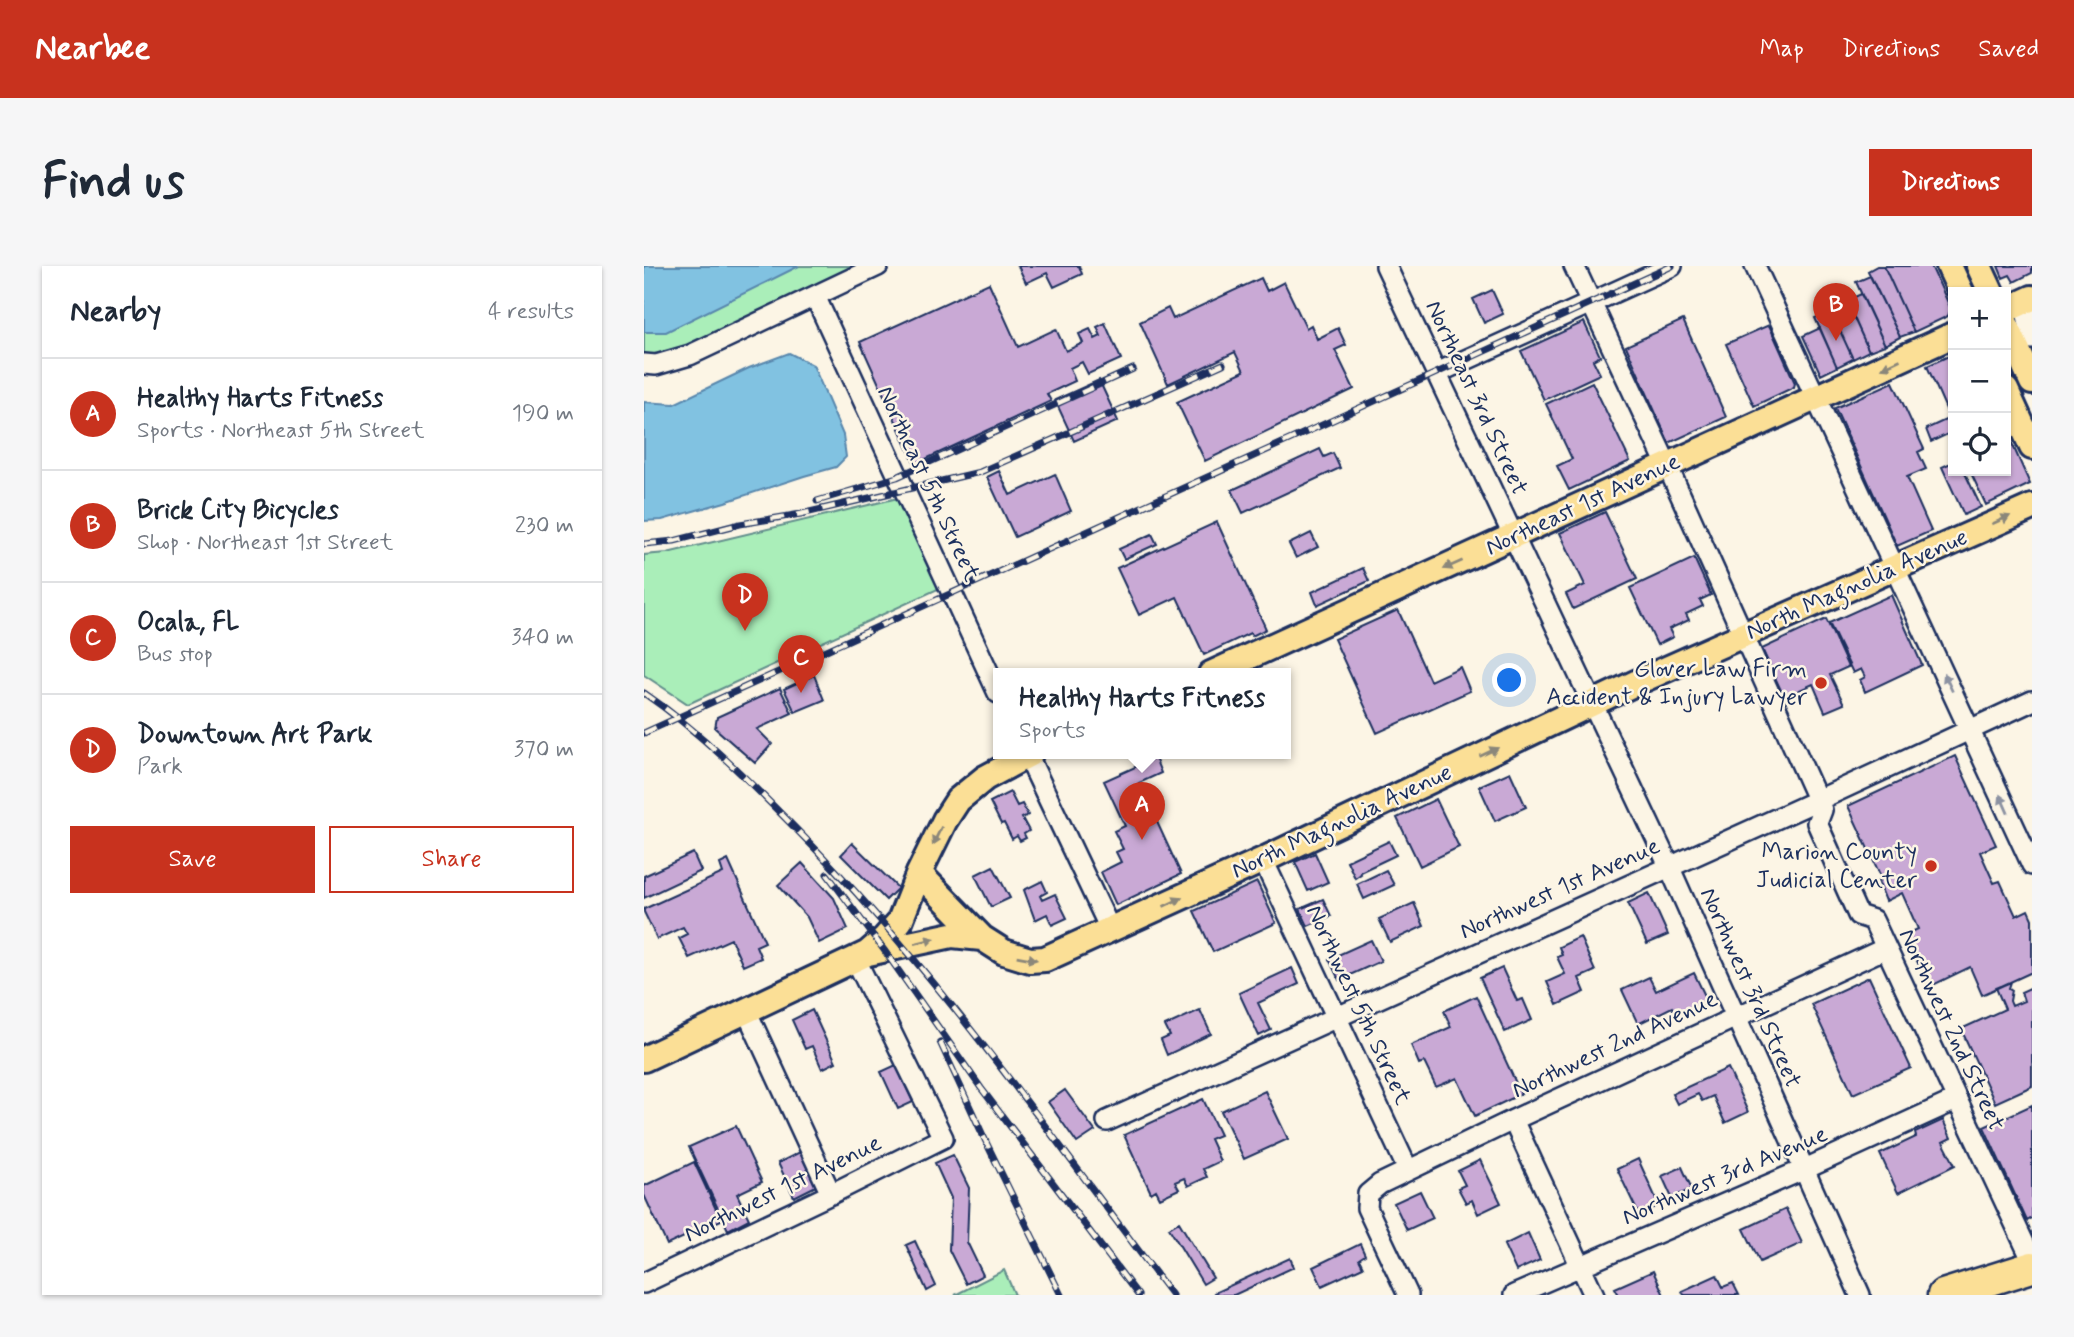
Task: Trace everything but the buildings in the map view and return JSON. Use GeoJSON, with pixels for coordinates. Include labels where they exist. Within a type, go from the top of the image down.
{"type":"FeatureCollection","features":[{"type":"Feature","properties":{"kind":"highway"},"geometry":{"type":"LineString","coordinates":[[1943,1295],[2032,1268]]}},
{"type":"Feature","properties":{"kind":"highway"},"geometry":{"type":"LineString","coordinates":[[1987,1295],[2032,1268]]}},
{"type":"Feature","properties":{"kind":"main road"},"geometry":{"type":"LineString","coordinates":[[1949,266],[1959,287]]}},
{"type":"Feature","properties":{"kind":"main road"},"geometry":{"type":"LineString","coordinates":[[1979,266],[1989,287]]}},
{"type":"Feature","properties":{"kind":"main road"},"geometry":{"type":"LineString","coordinates":[[2011,308],[2032,298]]}},
{"type":"Feature","properties":{"kind":"main road"},"geometry":{"type":"LineString","coordinates":[[2011,335],[2032,382]]}},
{"type":"Feature","properties":{"kind":"main road","name":"Northeast 1st Avenue"},"geometry":{"type":"LineString","coordinates":[[1224,668],[1948,337]]}},
{"type":"Feature","properties":{"kind":"main road"},"geometry":{"type":"LineString","coordinates":[[2011,401],[2032,447]]}},
{"type":"Feature","properties":{"kind":"main road","name":"North Magnolia Avenue"},"geometry":{"type":"LineString","coordinates":[[644,1059],[862,956],[952,935],[982,938],[1004,952],[1030,960],[1045,959],[1263,860],[1593,703],[2032,507]]}},
{"type":"Feature","properties":{"kind":"main road"},"geometry":{"type":"LineString","coordinates":[[862,956],[885,939],[900,921],[919,873],[958,800],[985,778],[1021,759]]}},
{"type":"Feature","properties":{"kind":"main road"},"geometry":{"type":"LineString","coordinates":[[919,873],[982,938]]}},
{"type":"Feature","properties":{"kind":"street"},"geometry":{"type":"LineString","coordinates":[[644,364],[656,365],[690,355],[878,266]]}},
{"type":"Feature","properties":{"kind":"street","name":"Northeast 3rd Street"},"geometry":{"type":"LineString","coordinates":[[1386,266],[1593,703]]}},
{"type":"Feature","properties":{"kind":"street","name":"Northwest 2nd Street"},"geometry":{"type":"LineString","coordinates":[[1574,266],[1822,810],[1817,823],[1858,915],[1873,920],[2032,1260]]}},
{"type":"Feature","properties":{"kind":"street"},"geometry":{"type":"LineString","coordinates":[[1437,373],[1672,266]]}},
{"type":"Feature","properties":{"kind":"street"},"geometry":{"type":"LineString","coordinates":[[1755,266],[2032,865]]}},
{"type":"Feature","properties":{"kind":"street","name":"Northeast 5th Street"},"geometry":{"type":"LineString","coordinates":[[815,296],[993,680]]}},
{"type":"Feature","properties":{"kind":"street"},"geometry":{"type":"LineString","coordinates":[[2032,298],[2027,315],[2032,339]]}},
{"type":"Feature","properties":{"kind":"street","name":"Northwest 1st Avenue"},"geometry":{"type":"LineString","coordinates":[[1107,1121],[2032,701]]}},
{"type":"Feature","properties":{"kind":"street","name":"Northwest 3rd Street"},"geometry":{"type":"LineString","coordinates":[[1593,703],[1669,866],[1859,1295]]}},
{"type":"Feature","properties":{"kind":"street"},"geometry":{"type":"LineString","coordinates":[[1030,759],[1111,931]]}},
{"type":"Feature","properties":{"kind":"street","name":"Northwest 5th Street"},"geometry":{"type":"LineString","coordinates":[[1263,860],[1408,1170]]}},
{"type":"Feature","properties":{"kind":"street","name":"Northwest 2nd Avenue"},"geometry":{"type":"LineString","coordinates":[[1408,1295],[1367,1208],[1368,1194],[1380,1184],[1513,1119],[1886,948]]}},
{"type":"Feature","properties":{"kind":"street","name":"Northwest 1st Avenue"},"geometry":{"type":"LineString","coordinates":[[644,1283],[943,1138],[862,956]]}},
{"type":"Feature","properties":{"kind":"street"},"geometry":{"type":"LineString","coordinates":[[746,1010],[831,1194]]}},
{"type":"Feature","properties":{"kind":"street","name":"Northwest 3rd Avenue"},"geometry":{"type":"LineString","coordinates":[[1514,1295],[1805,1169],[1956,1100]]}},
{"type":"Feature","properties":{"kind":"street"},"geometry":{"type":"LineString","coordinates":[[1513,1119],[1594,1295]]}},
{"type":"Feature","properties":{"kind":"green space"},"geometry":{"type":"Polygon","coordinates":[[[644,266],[857,266],[682,348],[654,357],[644,356],[644,266]]]}},
{"type":"Feature","properties":{"kind":"green space"},"geometry":{"type":"Polygon","coordinates":[[[898,498],[940,588],[688,704],[644,675],[644,555],[667,553],[898,498]]]}},
{"type":"Feature","properties":{"kind":"green space"},"geometry":{"type":"Polygon","coordinates":[[[1004,1270],[1015,1295],[955,1295],[1004,1270]]]}},
{"type":"Feature","properties":{"kind":"water"},"geometry":{"type":"Polygon","coordinates":[[[644,266],[799,266],[666,332],[644,332],[644,266]]]}},
{"type":"Feature","properties":{"kind":"water"},"geometry":{"type":"Polygon","coordinates":[[[789,353],[813,365],[843,435],[846,457],[836,467],[662,520],[644,521],[644,402],[674,404],[749,368],[789,353]]]}},
{"type":"Feature","properties":{"kind":"railway"},"geometry":{"type":"LineString","coordinates":[[644,733],[1672,266]]}},
{"type":"Feature","properties":{"kind":"railway"},"geometry":{"type":"LineString","coordinates":[[644,544],[674,541],[740,524],[801,514],[980,472],[1223,364]]}},
{"type":"Feature","properties":{"kind":"railway"},"geometry":{"type":"LineString","coordinates":[[817,501],[897,477],[1133,369]]}},
{"type":"Feature","properties":{"kind":"railway"},"geometry":{"type":"LineString","coordinates":[[644,693],[685,724],[743,776],[798,831],[899,941],[993,1057],[1172,1295]]}},
{"type":"Feature","properties":{"kind":"railway"},"geometry":{"type":"LineString","coordinates":[[827,874],[981,1088],[1138,1295]]}},
{"type":"Feature","properties":{"kind":"railway"},"geometry":{"type":"LineString","coordinates":[[940,1042],[1061,1295]]}},
{"type":"Feature","properties":{"kind":"place","name":"Brick City Bicycles"},"geometry":{"type":"Point","coordinates":[1836,341]}},
{"type":"Feature","properties":{"kind":"place","name":"Downtown Art Park"},"geometry":{"type":"Point","coordinates":[745,631]}},
{"type":"Feature","properties":{"kind":"place","name":"Glover Law Firm Accident & Injury Lawyer"},"geometry":{"type":"Point","coordinates":[1821,683]}},
{"type":"Feature","properties":{"kind":"place","name":"Ocala, FL"},"geometry":{"type":"Point","coordinates":[801,693]}},
{"type":"Feature","properties":{"kind":"place","name":"Healthy Harts Fitness"},"geometry":{"type":"Point","coordinates":[1142,840]}},
{"type":"Feature","properties":{"kind":"place","name":"Marion County Judicial Center"},"geometry":{"type":"Point","coordinates":[1931,866]}}]}
